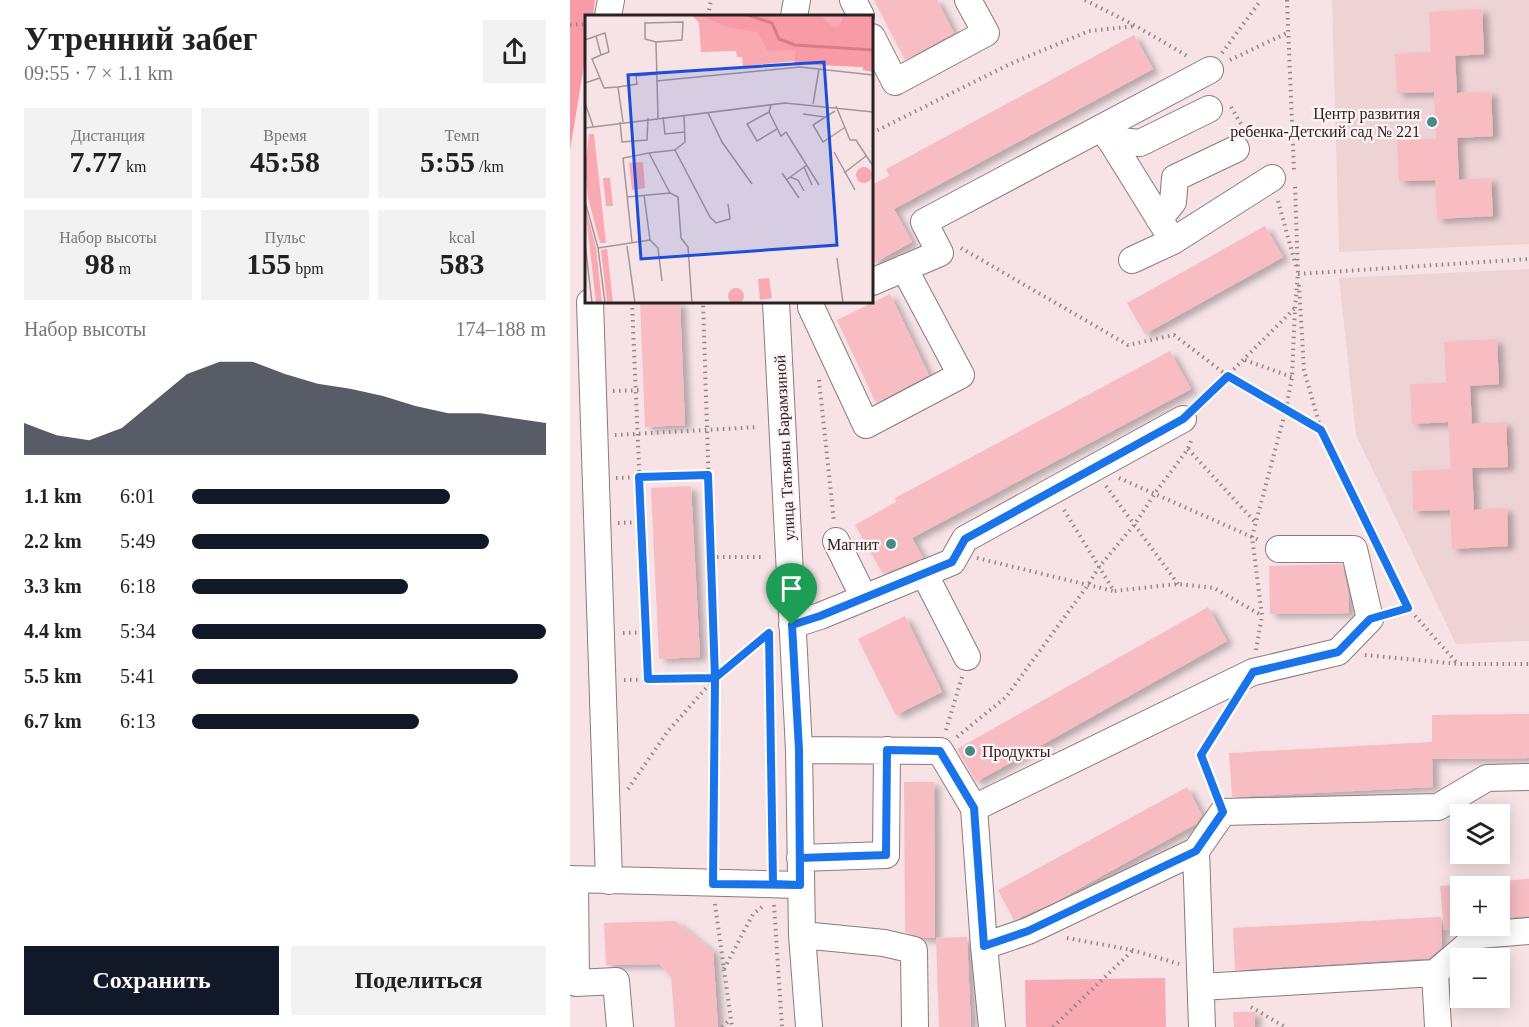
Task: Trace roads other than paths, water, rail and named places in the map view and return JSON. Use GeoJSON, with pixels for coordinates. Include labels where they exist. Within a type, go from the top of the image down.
{"type":"FeatureCollection","features":[{"type":"Feature","properties":{"kind":"street"},"geometry":{"type":"LineString","coordinates":[[608,15],[610,0]]}},
{"type":"Feature","properties":{"kind":"street"},"geometry":{"type":"LineString","coordinates":[[794,15],[797,0]]}},
{"type":"Feature","properties":{"kind":"street"},"geometry":{"type":"LineString","coordinates":[[873,39],[895,82],[986,33],[968,0]]}},
{"type":"Feature","properties":{"kind":"street"},"geometry":{"type":"LineString","coordinates":[[873,282],[940,253],[924,222],[1106,134],[1210,70]]}},
{"type":"Feature","properties":{"kind":"street"},"geometry":{"type":"LineString","coordinates":[[1106,134],[1140,143],[1209,109]]}},
{"type":"Feature","properties":{"kind":"street"},"geometry":{"type":"LineString","coordinates":[[1106,134],[1173,241]]}},
{"type":"Feature","properties":{"kind":"street"},"geometry":{"type":"LineString","coordinates":[[1159,219],[1173,202],[1175,178],[1236,149]]}},
{"type":"Feature","properties":{"kind":"street"},"geometry":{"type":"LineString","coordinates":[[1132,260],[1173,241],[1272,178]]}},
{"type":"Feature","properties":{"kind":"street"},"geometry":{"type":"LineString","coordinates":[[811,303],[866,425],[961,375],[904,268]]}},
{"type":"Feature","properties":{"kind":"street"},"geometry":{"type":"LineString","coordinates":[[590,303],[609,881]]}},
{"type":"Feature","properties":{"kind":"street","name":"улица Татьяны Барамзиной"},"geometry":{"type":"LineString","coordinates":[[776,303],[799,750],[802,935],[809,1027]]}},
{"type":"Feature","properties":{"kind":"street"},"geometry":{"type":"LineString","coordinates":[[792,625],[820,616],[952,562],[965,539],[1094,468],[1191,425]]}},
{"type":"Feature","properties":{"kind":"street"},"geometry":{"type":"LineString","coordinates":[[836,541],[864,598]]}},
{"type":"Feature","properties":{"kind":"street"},"geometry":{"type":"LineString","coordinates":[[974,808],[1253,672],[1338,652],[1370,619],[1354,549],[1279,549]]}},
{"type":"Feature","properties":{"kind":"street"},"geometry":{"type":"LineString","coordinates":[[924,573],[968,657]]}},
{"type":"Feature","properties":{"kind":"street"},"geometry":{"type":"LineString","coordinates":[[799,750],[940,751],[974,808],[992,1027]]}},
{"type":"Feature","properties":{"kind":"street"},"geometry":{"type":"LineString","coordinates":[[800,858],[886,855],[887,750]]}},
{"type":"Feature","properties":{"kind":"street"},"geometry":{"type":"LineString","coordinates":[[984,946],[1028,931],[1196,851],[1223,812],[1438,807],[1487,778],[1529,777]]}},
{"type":"Feature","properties":{"kind":"street"},"geometry":{"type":"LineString","coordinates":[[1196,851],[1202,1027]]}},
{"type":"Feature","properties":{"kind":"street"},"geometry":{"type":"LineString","coordinates":[[620,1027],[616,981],[576,983],[573,880],[713,884],[773,890],[800,885]]}},
{"type":"Feature","properties":{"kind":"street"},"geometry":{"type":"LineString","coordinates":[[1201,978],[1435,973],[1479,935],[1529,931]]}},
{"type":"Feature","properties":{"kind":"street"},"geometry":{"type":"LineString","coordinates":[[802,935],[884,943],[914,950],[915,1027]]}},
{"type":"Feature","properties":{"kind":"street"},"geometry":{"type":"LineString","coordinates":[[1435,973],[1438,1027]]}},
{"type":"Feature","properties":{"kind":"place","name":"Центр развития ребенка-Детский сад № 221"},"geometry":{"type":"Point","coordinates":[1432,122]}},
{"type":"Feature","properties":{"kind":"place","name":"Магнит"},"geometry":{"type":"Point","coordinates":[891,544]}},
{"type":"Feature","properties":{"kind":"place","name":"Продукты"},"geometry":{"type":"Point","coordinates":[970,751]}}]}
